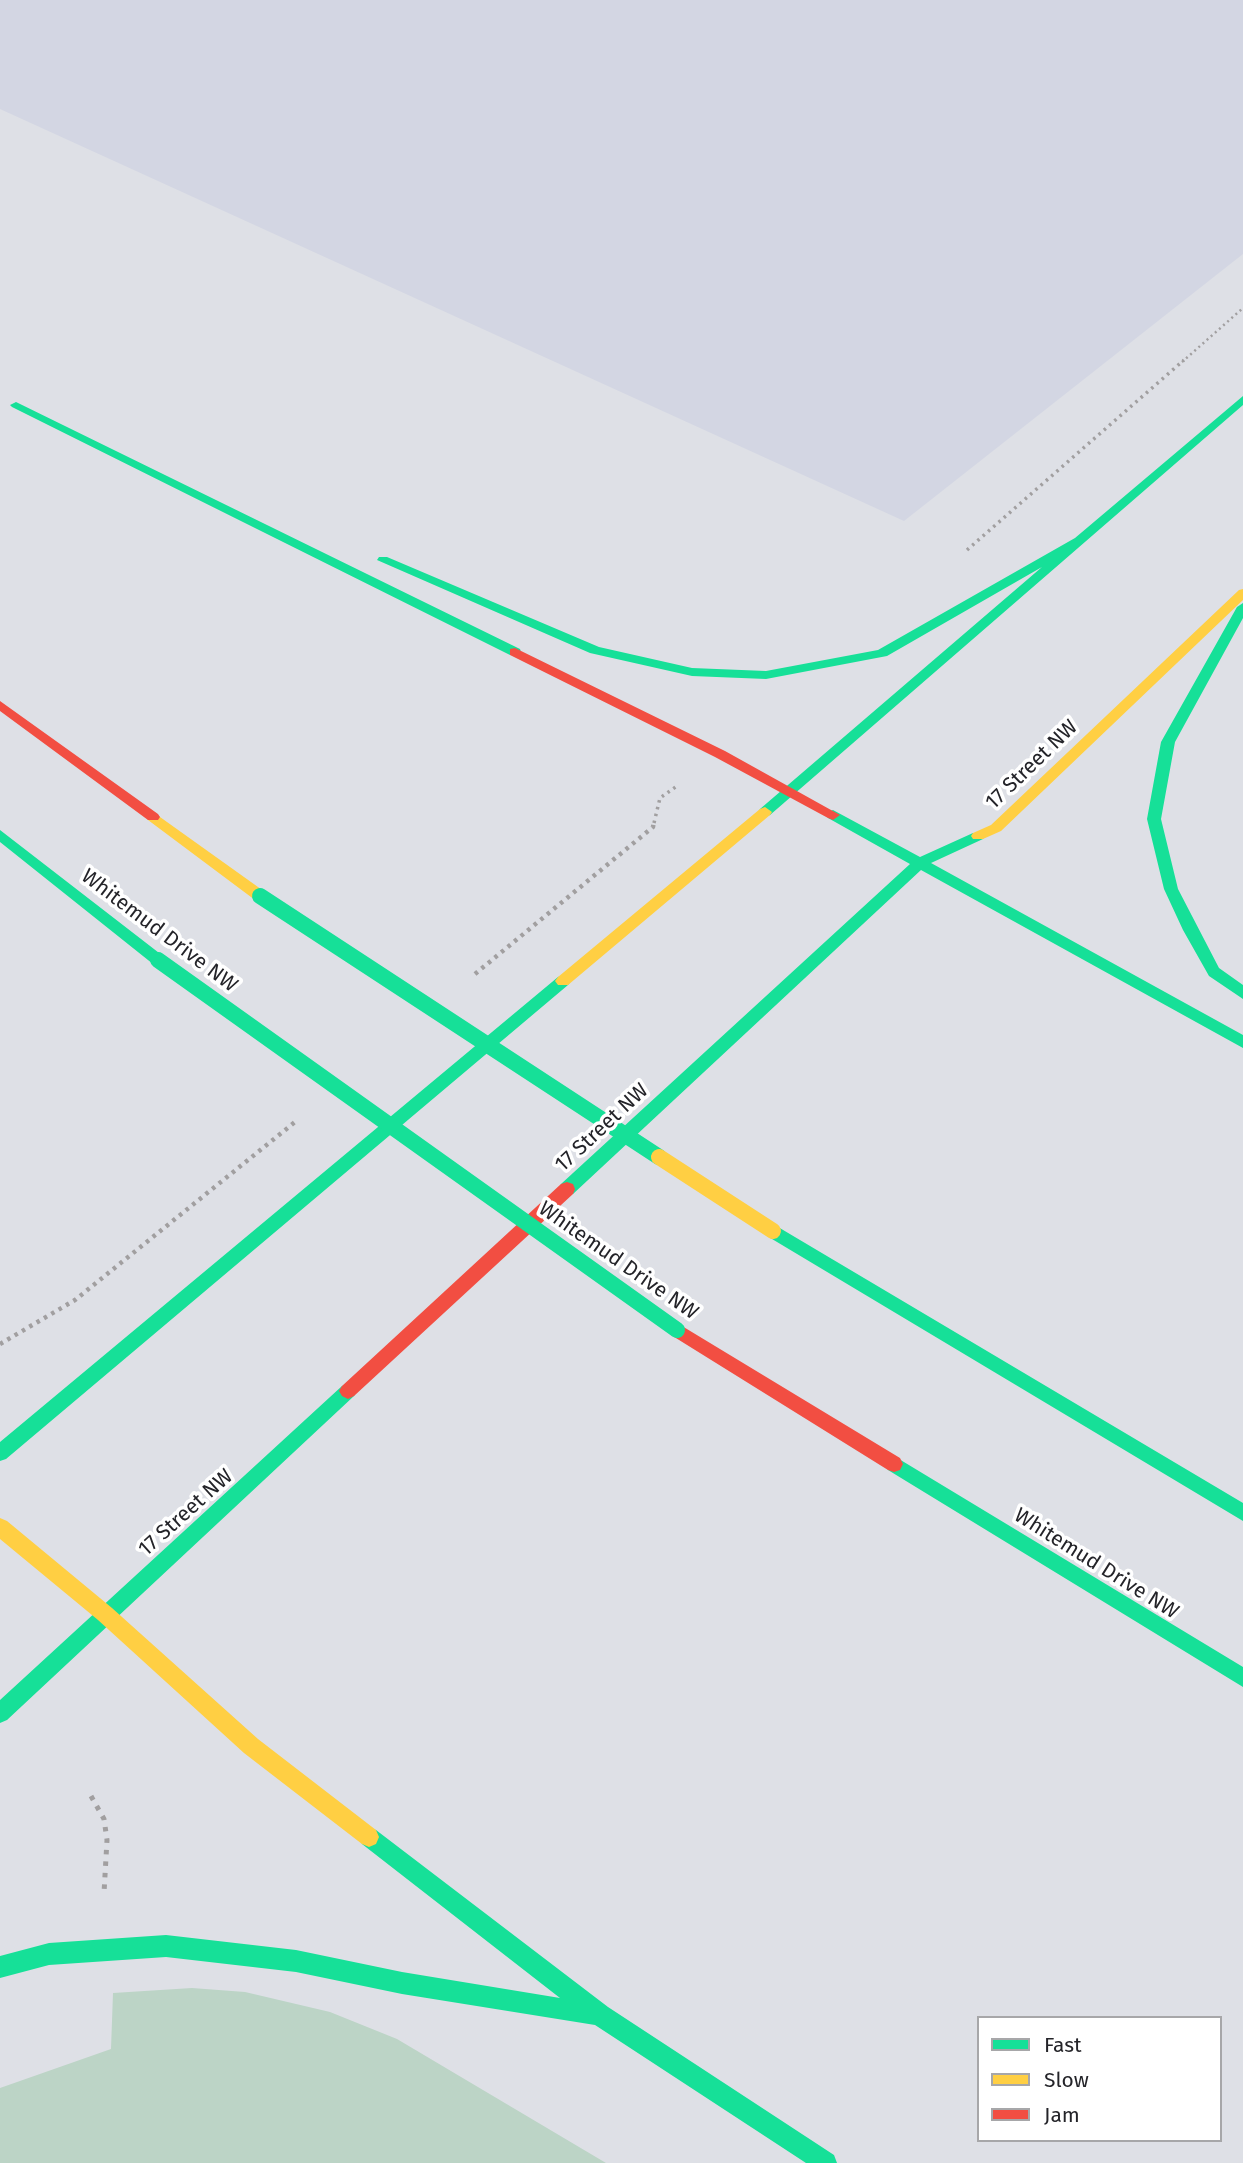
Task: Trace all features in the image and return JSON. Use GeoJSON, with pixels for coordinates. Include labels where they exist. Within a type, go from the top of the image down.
{"type":"FeatureCollection","features":[{"type":"Feature","properties":{"kind":"main road"},"geometry":{"type":"LineString","coordinates":[[0,397],[790,791],[1243,1042]]}},
{"type":"Feature","properties":{"kind":"main road"},"geometry":{"type":"LineString","coordinates":[[0,1453],[790,791],[1243,399]]}},
{"type":"Feature","properties":{"kind":"main road"},"geometry":{"type":"LineString","coordinates":[[16,405],[261,508]]}},
{"type":"Feature","properties":{"kind":"main road"},"geometry":{"type":"LineString","coordinates":[[364,552],[596,650],[692,672],[765,675],[882,653],[1077,541]]}},
{"type":"Feature","properties":{"kind":"main road","name":"17 Street NW"},"geometry":{"type":"LineString","coordinates":[[0,1713],[921,862],[996,828],[1243,593]]}},
{"type":"Feature","properties":{"kind":"main road"},"geometry":{"type":"LineString","coordinates":[[1243,607],[1168,743],[1154,819],[1171,889],[1190,930],[1214,972],[1243,993]]}},
{"type":"Feature","properties":{"kind":"main road"},"geometry":{"type":"LineString","coordinates":[[0,705],[260,896],[773,1231],[1243,1513]]}},
{"type":"Feature","properties":{"kind":"main road","name":"Whitemud Drive NW"},"geometry":{"type":"LineString","coordinates":[[0,835],[158,960],[677,1330],[1243,1678]]}},
{"type":"Feature","properties":{"kind":"main road"},"geometry":{"type":"LineString","coordinates":[[0,1527],[106,1614],[251,1746],[600,2015],[826,2163]]}},
{"type":"Feature","properties":{"kind":"main road"},"geometry":{"type":"LineString","coordinates":[[0,1967],[49,1954],[166,1947],[296,1961],[402,1983],[600,2015]]}},
{"type":"Feature","properties":{"kind":"path"},"geometry":{"type":"LineString","coordinates":[[963,553],[1243,308]]}},
{"type":"Feature","properties":{"kind":"path"},"geometry":{"type":"LineString","coordinates":[[498,955],[653,827],[660,798],[677,786]]}},
{"type":"Feature","properties":{"kind":"path"},"geometry":{"type":"LineString","coordinates":[[0,1344],[75,1300],[253,1157]]}},
{"type":"Feature","properties":{"kind":"path"},"geometry":{"type":"LineString","coordinates":[[91,1796],[104,1819],[107,1840],[104,1896]]}},
{"type":"Feature","properties":{"kind":"shaded area"},"geometry":{"type":"Polygon","coordinates":[[[0,0],[1243,0],[1243,254],[904,521],[0,109],[0,0]]]}},
{"type":"Feature","properties":{"kind":"green space"},"geometry":{"type":"Polygon","coordinates":[[[192,1988],[245,1992],[330,2012],[397,2039],[606,2163],[0,2163],[0,2088],[111,2049],[113,1993],[192,1988]]]}},
{"type":"Feature","properties":{"kind":"traffic: fast"},"geometry":{"type":"LineString","coordinates":[[765,812],[1243,399]]}},
{"type":"Feature","properties":{"kind":"traffic: fast"},"geometry":{"type":"LineString","coordinates":[[16,405],[515,652]]}},
{"type":"Feature","properties":{"kind":"traffic: fast"},"geometry":{"type":"LineString","coordinates":[[383,560],[595,650],[692,672],[766,675],[882,653],[1077,541]]}},
{"type":"Feature","properties":{"kind":"traffic: fast"},"geometry":{"type":"LineString","coordinates":[[1243,607],[1168,742],[1154,819],[1171,889],[1190,930],[1214,972],[1243,993]]}},
{"type":"Feature","properties":{"kind":"traffic: fast"},"geometry":{"type":"LineString","coordinates":[[833,815],[1243,1042]]}},
{"type":"Feature","properties":{"kind":"traffic: fast"},"geometry":{"type":"LineString","coordinates":[[0,835],[158,960]]}},
{"type":"Feature","properties":{"kind":"traffic: fast"},"geometry":{"type":"LineString","coordinates":[[567,1189],[921,862],[978,836]]}},
{"type":"Feature","properties":{"kind":"traffic: fast"},"geometry":{"type":"LineString","coordinates":[[260,896],[659,1157]]}},
{"type":"Feature","properties":{"kind":"traffic: fast"},"geometry":{"type":"LineString","coordinates":[[158,960],[677,1330]]}},
{"type":"Feature","properties":{"kind":"traffic: fast"},"geometry":{"type":"LineString","coordinates":[[0,1453],[563,981]]}},
{"type":"Feature","properties":{"kind":"traffic: fast"},"geometry":{"type":"LineString","coordinates":[[773,1231],[1243,1513]]}},
{"type":"Feature","properties":{"kind":"traffic: fast"},"geometry":{"type":"LineString","coordinates":[[0,1713],[348,1391]]}},
{"type":"Feature","properties":{"kind":"traffic: fast"},"geometry":{"type":"LineString","coordinates":[[894,1464],[1243,1678]]}},
{"type":"Feature","properties":{"kind":"traffic: fast"},"geometry":{"type":"LineString","coordinates":[[369,1837],[600,2015],[826,2163]]}},
{"type":"Feature","properties":{"kind":"traffic: fast"},"geometry":{"type":"LineString","coordinates":[[0,1967],[49,1954],[166,1946],[296,1961],[402,1983],[594,2014]]}},
{"type":"Feature","properties":{"kind":"traffic: slow"},"geometry":{"type":"LineString","coordinates":[[978,836],[996,828],[1243,593]]}},
{"type":"Feature","properties":{"kind":"traffic: slow"},"geometry":{"type":"LineString","coordinates":[[563,981],[765,812]]}},
{"type":"Feature","properties":{"kind":"traffic: slow"},"geometry":{"type":"LineString","coordinates":[[153,817],[260,896]]}},
{"type":"Feature","properties":{"kind":"traffic: slow"},"geometry":{"type":"LineString","coordinates":[[659,1157],[773,1231]]}},
{"type":"Feature","properties":{"kind":"traffic: slow"},"geometry":{"type":"LineString","coordinates":[[0,1527],[105,1614],[251,1746],[369,1837]]}},
{"type":"Feature","properties":{"kind":"traffic: jam"},"geometry":{"type":"LineString","coordinates":[[515,652],[720,754],[833,815]]}},
{"type":"Feature","properties":{"kind":"traffic: jam"},"geometry":{"type":"LineString","coordinates":[[0,705],[153,817]]}},
{"type":"Feature","properties":{"kind":"traffic: jam"},"geometry":{"type":"LineString","coordinates":[[348,1391],[567,1189]]}},
{"type":"Feature","properties":{"kind":"traffic: jam"},"geometry":{"type":"LineString","coordinates":[[677,1330],[894,1464]]}}]}
